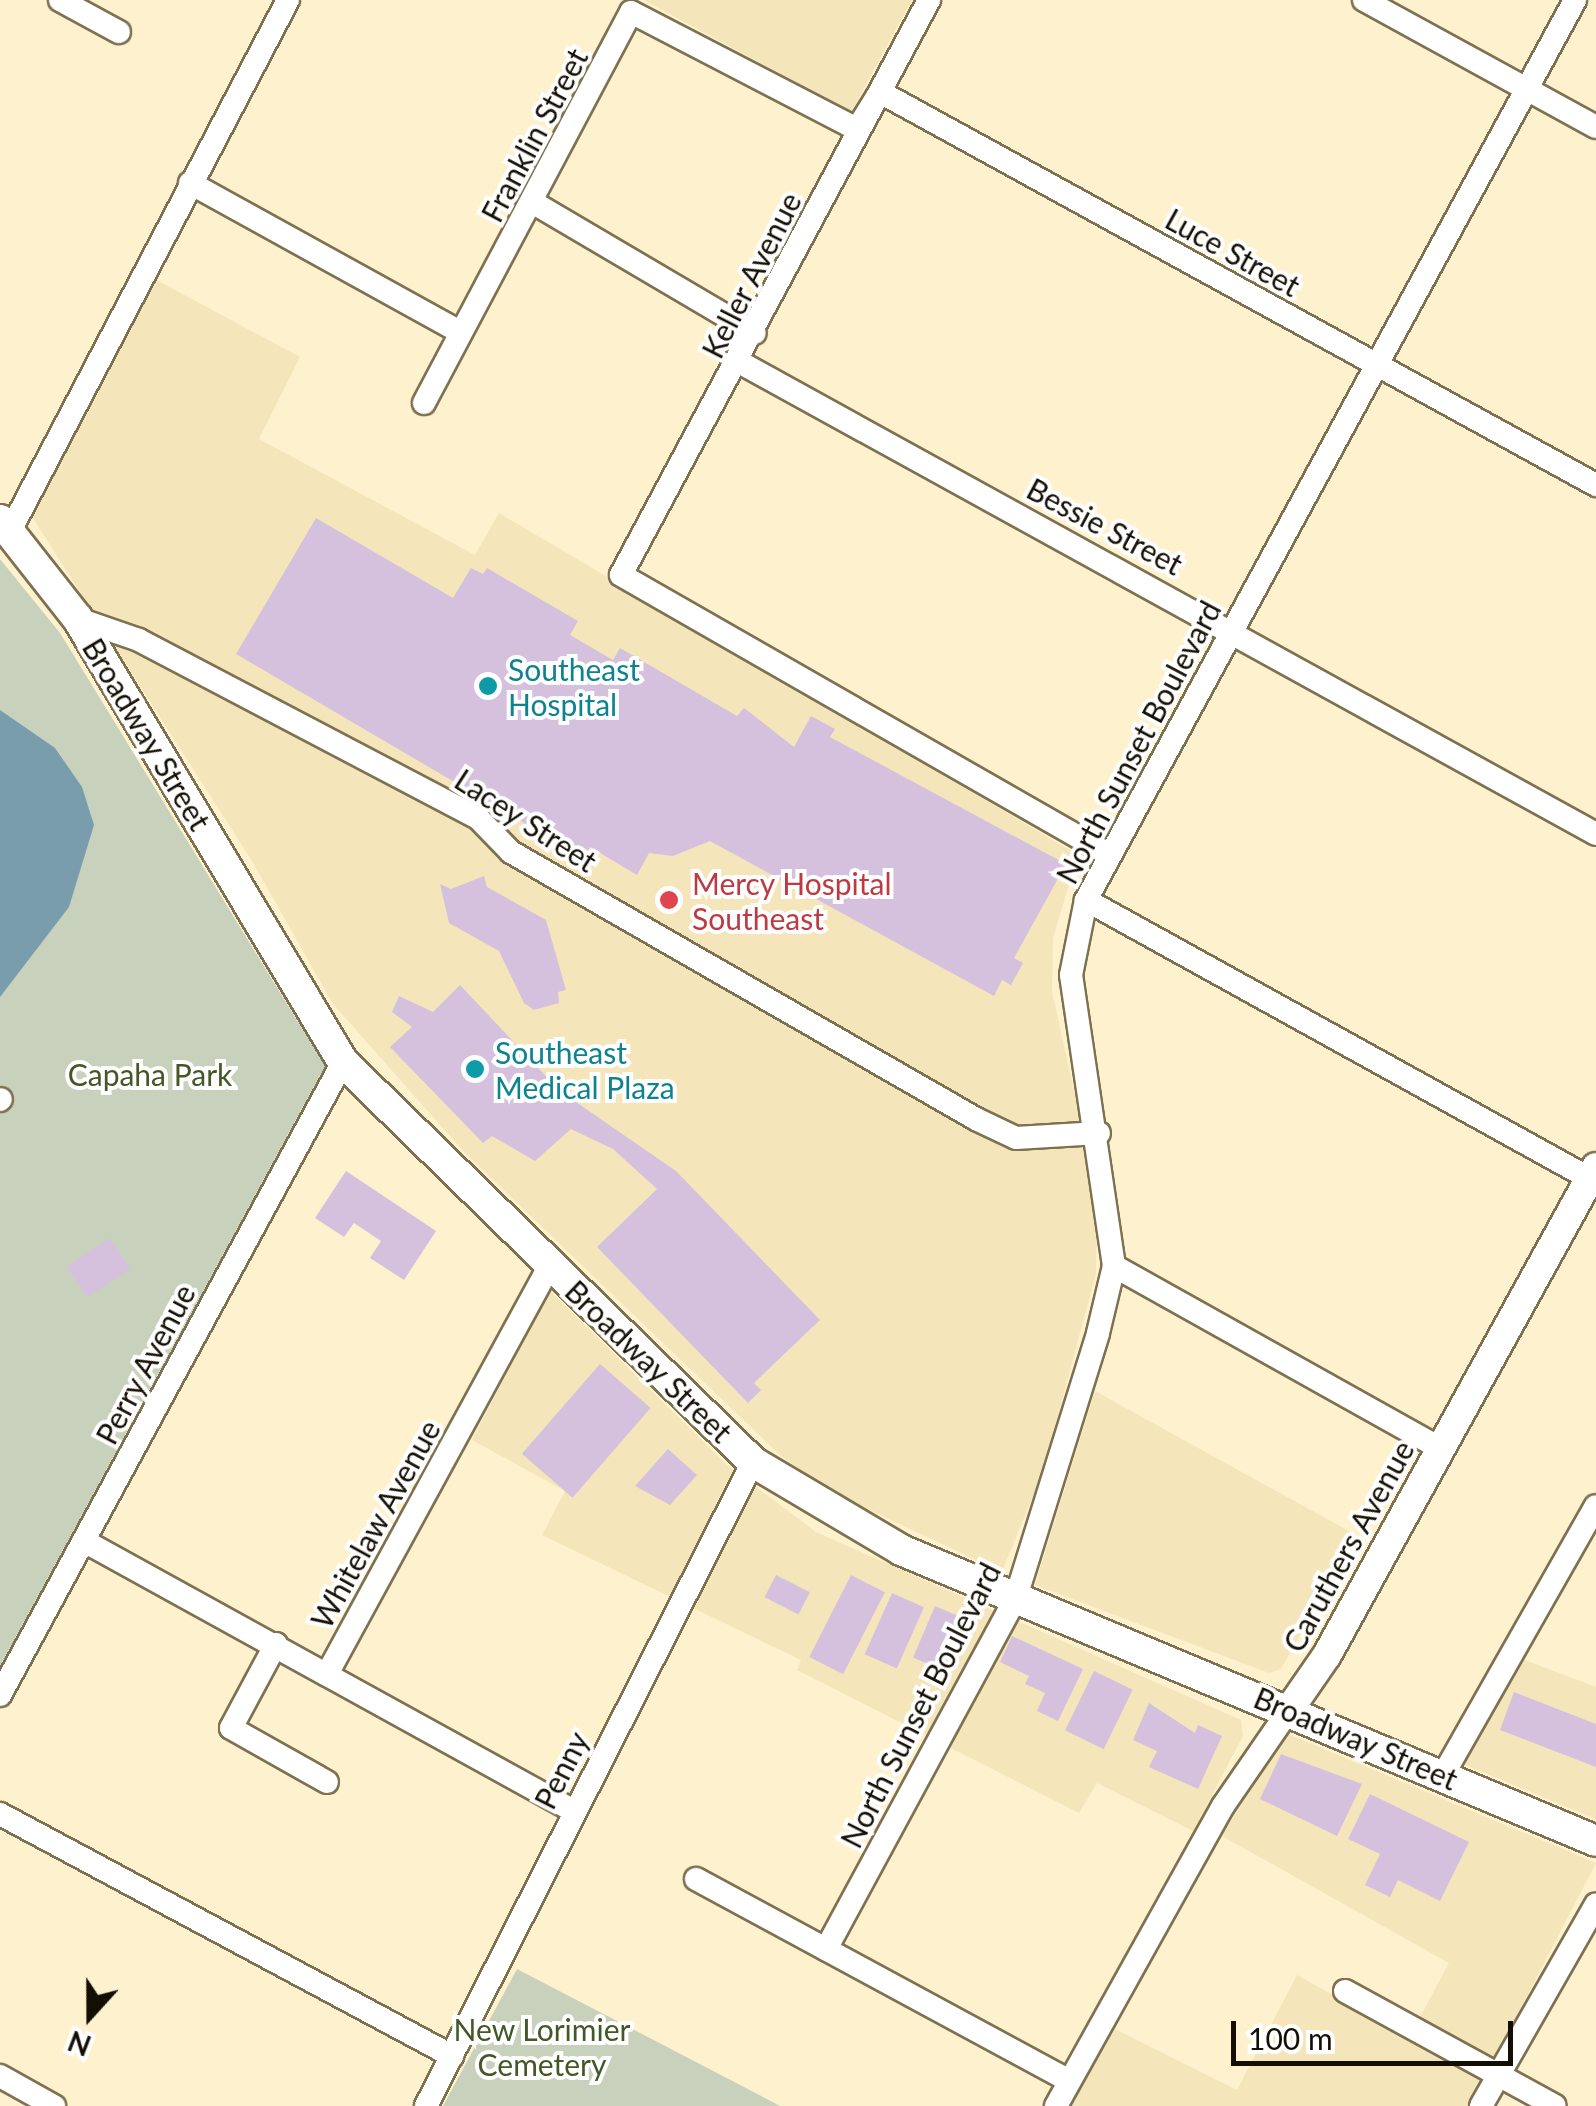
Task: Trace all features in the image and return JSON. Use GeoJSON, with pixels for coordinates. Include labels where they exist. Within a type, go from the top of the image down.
{"type":"FeatureCollection","features":[{"type":"Feature","properties":{"kind":"main road","name":"Broadway Street"},"geometry":{"type":"LineString","coordinates":[[5,525],[78,619],[343,1062],[753,1462],[851,1526],[1596,1841]]}},
{"type":"Feature","properties":{"kind":"street"},"geometry":{"type":"LineString","coordinates":[[60,0],[118,32]]}},
{"type":"Feature","properties":{"kind":"street"},"geometry":{"type":"LineString","coordinates":[[5,525],[288,0]]}},
{"type":"Feature","properties":{"kind":"street","name":"Keller Avenue"},"geometry":{"type":"LineString","coordinates":[[929,0],[741,363],[621,575],[1110,855]]}},
{"type":"Feature","properties":{"kind":"street"},"geometry":{"type":"LineString","coordinates":[[1364,0],[1596,127]]}},
{"type":"Feature","properties":{"kind":"street","name":"North Sunset Boulevard"},"geometry":{"type":"LineString","coordinates":[[826,1949],[1016,1597],[1114,1266],[1099,1133],[1070,975],[1086,900],[1372,362],[1528,90],[1575,0]]}},
{"type":"Feature","properties":{"kind":"street","name":"Franklin Street"},"geometry":{"type":"LineString","coordinates":[[424,403],[534,203],[631,12],[858,130],[880,92]]}},
{"type":"Feature","properties":{"kind":"street","name":"Luce Street"},"geometry":{"type":"LineString","coordinates":[[880,92],[1596,485]]}},
{"type":"Feature","properties":{"kind":"street"},"geometry":{"type":"LineString","coordinates":[[190,183],[460,332]]}},
{"type":"Feature","properties":{"kind":"street"},"geometry":{"type":"LineString","coordinates":[[534,203],[755,333]]}},
{"type":"Feature","properties":{"kind":"street","name":"Bessie Street"},"geometry":{"type":"LineString","coordinates":[[741,363],[1232,629],[1596,834]]}},
{"type":"Feature","properties":{"kind":"street","name":"Lacey Street"},"geometry":{"type":"LineString","coordinates":[[78,619],[139,640],[478,818],[511,852],[976,1119],[1016,1138],[1099,1133]]}},
{"type":"Feature","properties":{"kind":"street"},"geometry":{"type":"LineString","coordinates":[[1086,900],[1594,1176]]}},
{"type":"Feature","properties":{"kind":"street","name":"Perry Avenue"},"geometry":{"type":"LineString","coordinates":[[0,1695],[343,1062]]}},
{"type":"Feature","properties":{"kind":"street","name":"Caruthers Avenue"},"geometry":{"type":"LineString","coordinates":[[1056,2106],[1223,1806],[1328,1655],[1594,1176]]}},
{"type":"Feature","properties":{"kind":"street","name":"Whitelaw Avenue"},"geometry":{"type":"LineString","coordinates":[[84,1541],[327,1674],[551,1264]]}},
{"type":"Feature","properties":{"kind":"street"},"geometry":{"type":"LineString","coordinates":[[1114,1266],[1440,1448]]}},
{"type":"Feature","properties":{"kind":"street","name":"Penny"},"geometry":{"type":"LineString","coordinates":[[426,2106],[753,1462]]}},
{"type":"Feature","properties":{"kind":"street"},"geometry":{"type":"LineString","coordinates":[[1443,1775],[1596,1506]]}},
{"type":"Feature","properties":{"kind":"street"},"geometry":{"type":"LineString","coordinates":[[276,1644],[231,1728],[326,1782]]}},
{"type":"Feature","properties":{"kind":"street"},"geometry":{"type":"LineString","coordinates":[[327,1674],[574,1811]]}},
{"type":"Feature","properties":{"kind":"street"},"geometry":{"type":"LineString","coordinates":[[0,1814],[452,2056]]}},
{"type":"Feature","properties":{"kind":"street"},"geometry":{"type":"LineString","coordinates":[[696,1879],[1069,2082]]}},
{"type":"Feature","properties":{"kind":"street"},"geometry":{"type":"LineString","coordinates":[[1481,2106],[1596,1904]]}},
{"type":"Feature","properties":{"kind":"street"},"geometry":{"type":"LineString","coordinates":[[1345,1991],[1555,2106]]}},
{"type":"Feature","properties":{"kind":"street"},"geometry":{"type":"LineString","coordinates":[[0,2076],[54,2106]]}},
{"type":"Feature","properties":{"kind":"shaded area"},"geometry":{"type":"Polygon","coordinates":[[[644,0],[912,0],[851,112],[644,0]]]}},
{"type":"Feature","properties":{"kind":"shaded area","name":"Mercy Hospital Southeast"},"geometry":{"type":"Polygon","coordinates":[[[151,277],[300,357],[259,439],[475,555],[499,513],[1078,855],[1053,938],[1052,991],[1097,1195],[1096,1274],[1042,1474],[1002,1572],[831,1492],[780,1455],[464,1152],[333,1004],[252,861],[32,517],[151,277]]]}},
{"type":"Feature","properties":{"kind":"shaded area"},"geometry":{"type":"Polygon","coordinates":[[[550,1291],[727,1465],[816,1532],[1241,1720],[1243,1736],[1193,1831],[1097,1783],[1079,1813],[797,1670],[801,1660],[542,1535],[565,1491],[472,1440],[550,1291]]]}},
{"type":"Feature","properties":{"kind":"shaded area"},"geometry":{"type":"Polygon","coordinates":[[[1095,1391],[1356,1535],[1281,1669],[1269,1673],[1035,1585],[1095,1391]]]}},
{"type":"Feature","properties":{"kind":"shaded area"},"geometry":{"type":"Polygon","coordinates":[[[1522,1659],[1596,1687],[1596,1819],[1463,1764],[1522,1659]]]}},
{"type":"Feature","properties":{"kind":"shaded area"},"geometry":{"type":"Polygon","coordinates":[[[1283,1732],[1596,1863],[1494,2060],[1418,2021],[1449,1963],[1222,1836],[1283,1732]]]}},
{"type":"Feature","properties":{"kind":"shaded area"},"geometry":{"type":"Polygon","coordinates":[[[1297,1975],[1483,2078],[1468,2106],[1070,2106],[1115,2029],[1237,2090],[1297,1975]]]}},
{"type":"Feature","properties":{"kind":"green space","name":"Capaha Park"},"geometry":{"type":"Polygon","coordinates":[[[0,559],[60,633],[325,1066],[0,1666],[0,559]]]}},
{"type":"Feature","properties":{"kind":"green space","name":"New Lorimier Cemetery"},"geometry":{"type":"Polygon","coordinates":[[[517,1969],[744,2087],[780,2106],[443,2106],[517,1969]]]}},
{"type":"Feature","properties":{"kind":"water"},"geometry":{"type":"Polygon","coordinates":[[[0,710],[55,748],[82,787],[94,825],[69,907],[0,997],[0,710]]]}},
{"type":"Feature","properties":{"kind":"building","name":"Southeast Hospital"},"geometry":{"type":"Polygon","coordinates":[[[316,518],[453,598],[471,568],[483,574],[487,568],[578,621],[570,635],[613,660],[620,648],[737,716],[744,708],[794,747],[811,716],[835,729],[830,737],[1066,864],[1014,958],[1023,963],[1011,985],[1002,980],[994,996],[710,841],[673,856],[649,853],[637,875],[590,847],[584,858],[236,654],[316,518]]]}},
{"type":"Feature","properties":{"kind":"building","name":"Southeast Medical Plaza"},"geometry":{"type":"Polygon","coordinates":[[[484,876],[487,887],[546,920],[566,990],[558,992],[559,1003],[534,1010],[524,1003],[499,951],[449,923],[440,884],[451,889],[484,876]]]}},
{"type":"Feature","properties":{"kind":"building"},"geometry":{"type":"Polygon","coordinates":[[[460,985],[560,1091],[676,1171],[820,1320],[754,1383],[761,1390],[748,1403],[597,1247],[657,1189],[613,1149],[571,1129],[535,1161],[492,1136],[483,1143],[390,1047],[412,1027],[392,1012],[399,996],[433,1012],[460,985]]]}},
{"type":"Feature","properties":{"kind":"building"},"geometry":{"type":"Polygon","coordinates":[[[346,1171],[436,1231],[404,1280],[370,1258],[381,1241],[354,1223],[344,1237],[315,1218],[346,1171]]]}},
{"type":"Feature","properties":{"kind":"building"},"geometry":{"type":"Polygon","coordinates":[[[110,1238],[130,1269],[87,1297],[66,1266],[110,1238]]]}},
{"type":"Feature","properties":{"kind":"building"},"geometry":{"type":"Polygon","coordinates":[[[600,1364],[651,1408],[572,1498],[522,1454],[600,1364]]]}},
{"type":"Feature","properties":{"kind":"building"},"geometry":{"type":"Polygon","coordinates":[[[668,1449],[697,1475],[670,1505],[635,1486],[668,1449]]]}},
{"type":"Feature","properties":{"kind":"building"},"geometry":{"type":"Polygon","coordinates":[[[776,1575],[810,1592],[799,1615],[765,1597],[776,1575]]]}},
{"type":"Feature","properties":{"kind":"building"},"geometry":{"type":"Polygon","coordinates":[[[851,1575],[885,1592],[843,1674],[809,1657],[851,1575]]]}},
{"type":"Feature","properties":{"kind":"building"},"geometry":{"type":"Polygon","coordinates":[[[892,1593],[924,1607],[897,1668],[865,1654],[892,1593]]]}},
{"type":"Feature","properties":{"kind":"building"},"geometry":{"type":"Polygon","coordinates":[[[935,1606],[972,1622],[950,1673],[913,1658],[935,1606]]]}},
{"type":"Feature","properties":{"kind":"building"},"geometry":{"type":"Polygon","coordinates":[[[1012,1636],[1083,1669],[1058,1721],[1037,1711],[1045,1693],[1025,1684],[1029,1676],[1000,1662],[1012,1636]]]}},
{"type":"Feature","properties":{"kind":"building"},"geometry":{"type":"Polygon","coordinates":[[[1094,1671],[1133,1690],[1104,1749],[1065,1730],[1094,1671]]]}},
{"type":"Feature","properties":{"kind":"building"},"geometry":{"type":"Polygon","coordinates":[[[1514,1692],[1596,1724],[1596,1767],[1500,1730],[1514,1692]]]}},
{"type":"Feature","properties":{"kind":"building"},"geometry":{"type":"Polygon","coordinates":[[[1149,1703],[1195,1733],[1198,1725],[1222,1736],[1198,1789],[1149,1767],[1157,1751],[1133,1740],[1149,1703]]]}},
{"type":"Feature","properties":{"kind":"building"},"geometry":{"type":"Polygon","coordinates":[[[1281,1754],[1362,1784],[1337,1836],[1260,1799],[1281,1754]]]}},
{"type":"Feature","properties":{"kind":"building"},"geometry":{"type":"Polygon","coordinates":[[[1370,1794],[1469,1842],[1440,1901],[1398,1880],[1390,1897],[1365,1885],[1380,1854],[1348,1839],[1370,1794]]]}},
{"type":"Feature","properties":{"kind":"place","name":"Southeast Hospital"},"geometry":{"type":"Point","coordinates":[488,686]}},
{"type":"Feature","properties":{"kind":"place","name":"Mercy Hospital Southeast"},"geometry":{"type":"Point","coordinates":[669,900]}},
{"type":"Feature","properties":{"kind":"place","name":"Southeast Medical Plaza"},"geometry":{"type":"Point","coordinates":[475,1069]}}]}
